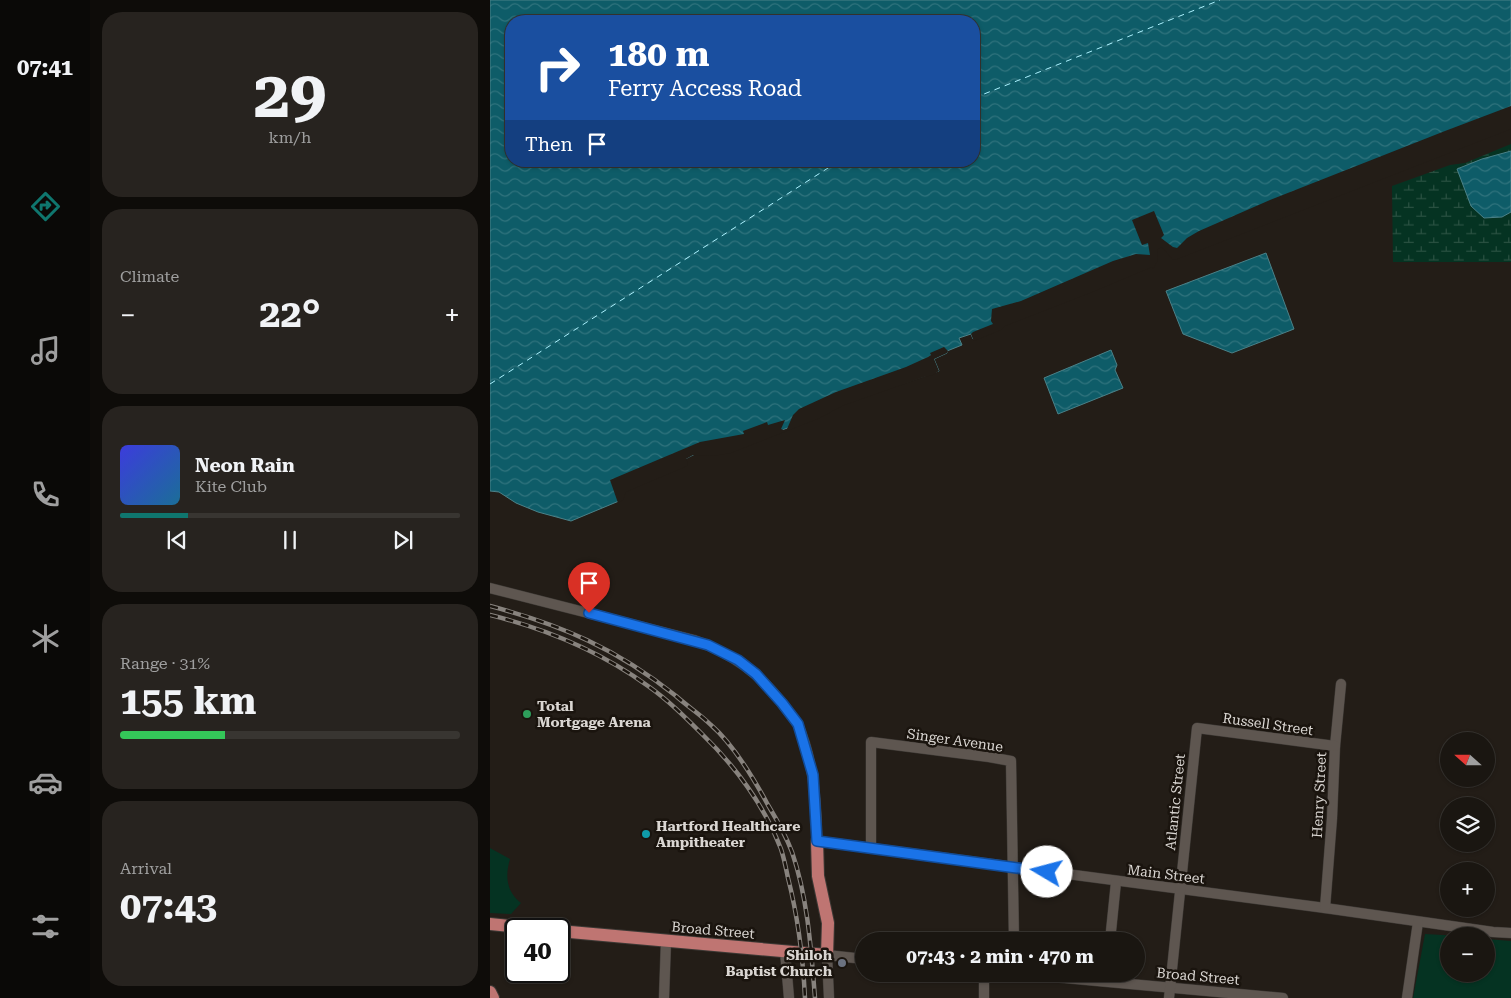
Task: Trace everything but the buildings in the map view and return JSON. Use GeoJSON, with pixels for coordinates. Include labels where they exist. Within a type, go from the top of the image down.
{"type":"FeatureCollection","features":[{"type":"Feature","properties":{"kind":"main road"},"geometry":{"type":"LineString","coordinates":[[817,841],[818,876],[828,923],[828,955]]}},
{"type":"Feature","properties":{"kind":"main road"},"geometry":{"type":"LineString","coordinates":[[490,924],[505,926]]}},
{"type":"Feature","properties":{"kind":"main road","name":"Broad Street"},"geometry":{"type":"LineString","coordinates":[[570,931],[828,955]]}},
{"type":"Feature","properties":{"kind":"main road"},"geometry":{"type":"LineString","coordinates":[[490,992],[493,998]]}},
{"type":"Feature","properties":{"kind":"street"},"geometry":{"type":"LineString","coordinates":[[490,588],[694,640],[722,651],[749,668],[772,690],[798,724],[813,775],[817,841]]}},
{"type":"Feature","properties":{"kind":"street","name":"Henry Street"},"geometry":{"type":"LineString","coordinates":[[1325,908],[1331,836],[1335,746],[1341,684]]}},
{"type":"Feature","properties":{"kind":"street","name":"Russell Street"},"geometry":{"type":"LineString","coordinates":[[1197,728],[1335,746]]}},
{"type":"Feature","properties":{"kind":"street","name":"Atlantic Street"},"geometry":{"type":"LineString","coordinates":[[1169,993],[1197,728]]}},
{"type":"Feature","properties":{"kind":"street","name":"Singer Avenue"},"geometry":{"type":"LineString","coordinates":[[871,848],[871,742],[990,757],[1011,762],[1013,868]]}},
{"type":"Feature","properties":{"kind":"street","name":"Main Street"},"geometry":{"type":"LineString","coordinates":[[817,841],[1511,933]]}},
{"type":"Feature","properties":{"kind":"street"},"geometry":{"type":"LineString","coordinates":[[1013,868],[1014,932]]}},
{"type":"Feature","properties":{"kind":"street"},"geometry":{"type":"LineString","coordinates":[[1111,932],[1116,882]]}},
{"type":"Feature","properties":{"kind":"street"},"geometry":{"type":"LineString","coordinates":[[1407,998],[1418,922]]}},
{"type":"Feature","properties":{"kind":"street"},"geometry":{"type":"LineString","coordinates":[[664,998],[666,941]]}},
{"type":"Feature","properties":{"kind":"street"},"geometry":{"type":"LineString","coordinates":[[785,951],[789,998]]}},
{"type":"Feature","properties":{"kind":"street"},"geometry":{"type":"LineString","coordinates":[[828,955],[829,998]]}},
{"type":"Feature","properties":{"kind":"street","name":"Broad Street"},"geometry":{"type":"LineString","coordinates":[[828,955],[855,958]]}},
{"type":"Feature","properties":{"kind":"street"},"geometry":{"type":"LineString","coordinates":[[984,982],[984,998]]}},
{"type":"Feature","properties":{"kind":"street","name":"Broad Street"},"geometry":{"type":"LineString","coordinates":[[1123,982],[1169,993],[1283,998]]}},
{"type":"Feature","properties":{"kind":"green space"},"geometry":{"type":"Polygon","coordinates":[[[1511,144],[1511,262],[1393,262],[1392,186],[1450,165],[1465,163],[1511,144]]]}},
{"type":"Feature","properties":{"kind":"green space"},"geometry":{"type":"Polygon","coordinates":[[[490,848],[510,859],[508,883],[512,893],[521,903],[511,914],[490,913],[490,848]]]}},
{"type":"Feature","properties":{"kind":"green space"},"geometry":{"type":"Polygon","coordinates":[[[1425,934],[1440,935],[1440,982],[1495,982],[1495,940],[1511,941],[1511,998],[1413,998],[1425,934]]]}},
{"type":"Feature","properties":{"kind":"water"},"geometry":{"type":"Polygon","coordinates":[[[490,0],[1511,0],[1511,126],[1174,257],[1164,246],[1156,247],[1154,261],[1003,324],[973,339],[971,334],[959,338],[962,345],[934,359],[939,371],[841,404],[819,416],[748,443],[695,454],[624,490],[619,501],[571,521],[538,512],[516,503],[499,492],[490,491],[490,0]]]}},
{"type":"Feature","properties":{"kind":"water"},"geometry":{"type":"Polygon","coordinates":[[[1511,151],[1511,212],[1502,217],[1484,218],[1471,206],[1457,169],[1482,159],[1511,151]]]}},
{"type":"Feature","properties":{"kind":"water"},"geometry":{"type":"Polygon","coordinates":[[[1266,253],[1294,329],[1232,353],[1183,334],[1166,291],[1266,253]]]}},
{"type":"Feature","properties":{"kind":"water"},"geometry":{"type":"Polygon","coordinates":[[[1111,350],[1117,365],[1115,370],[1123,388],[1058,414],[1044,378],[1111,350]]]}},
{"type":"Feature","properties":{"kind":"pier"},"geometry":{"type":"Polygon","coordinates":[[[1511,106],[1511,129],[1175,260],[1162,247],[1158,249],[1157,262],[1153,269],[1152,267],[1005,326],[1001,330],[974,341],[973,339],[971,334],[973,332],[993,324],[991,321],[992,309],[1021,301],[1113,261],[1136,254],[1150,255],[1148,243],[1142,245],[1132,220],[1154,211],[1164,235],[1161,238],[1177,248],[1187,238],[1199,231],[1270,200],[1511,106]]]}},
{"type":"Feature","properties":{"kind":"pier"},"geometry":{"type":"Polygon","coordinates":[[[944,347],[948,351],[934,359],[939,371],[933,375],[842,406],[820,418],[731,453],[713,456],[693,455],[686,459],[687,466],[626,492],[623,500],[618,503],[610,480],[700,442],[744,434],[743,431],[767,422],[768,425],[785,420],[781,429],[787,429],[793,415],[799,409],[836,392],[906,367],[944,347]]]}},
{"type":"Feature","properties":{"kind":"ferry route"},"geometry":{"type":"LineString","coordinates":[[980,96],[1220,0]]}},
{"type":"Feature","properties":{"kind":"ferry route"},"geometry":{"type":"LineString","coordinates":[[490,384],[830,167]]}},
{"type":"Feature","properties":{"kind":"railway"},"geometry":{"type":"LineString","coordinates":[[490,606],[565,630],[610,652],[654,679],[707,721],[727,742],[756,784],[781,828],[792,852],[805,906],[815,998]]}},
{"type":"Feature","properties":{"kind":"railway"},"geometry":{"type":"LineString","coordinates":[[490,615],[553,635],[612,663],[655,691],[683,715],[726,759],[757,802],[781,849],[797,923],[805,998]]}},
{"type":"Feature","properties":{"kind":"place","name":"Total Mortgage Arena"},"geometry":{"type":"Point","coordinates":[527,714]}},
{"type":"Feature","properties":{"kind":"place","name":"Hartford Healthcare Ampitheater"},"geometry":{"type":"Point","coordinates":[646,834]}},
{"type":"Feature","properties":{"kind":"place","name":"Shiloh Baptist Church"},"geometry":{"type":"Point","coordinates":[842,963]}},
{"type":"Feature","properties":{"kind":"route"},"geometry":{"type":"LineString","coordinates":[[589,613],[708,645],[738,660],[772,690],[798,724],[804,744],[813,775],[817,841],[1047,872]]}}]}
